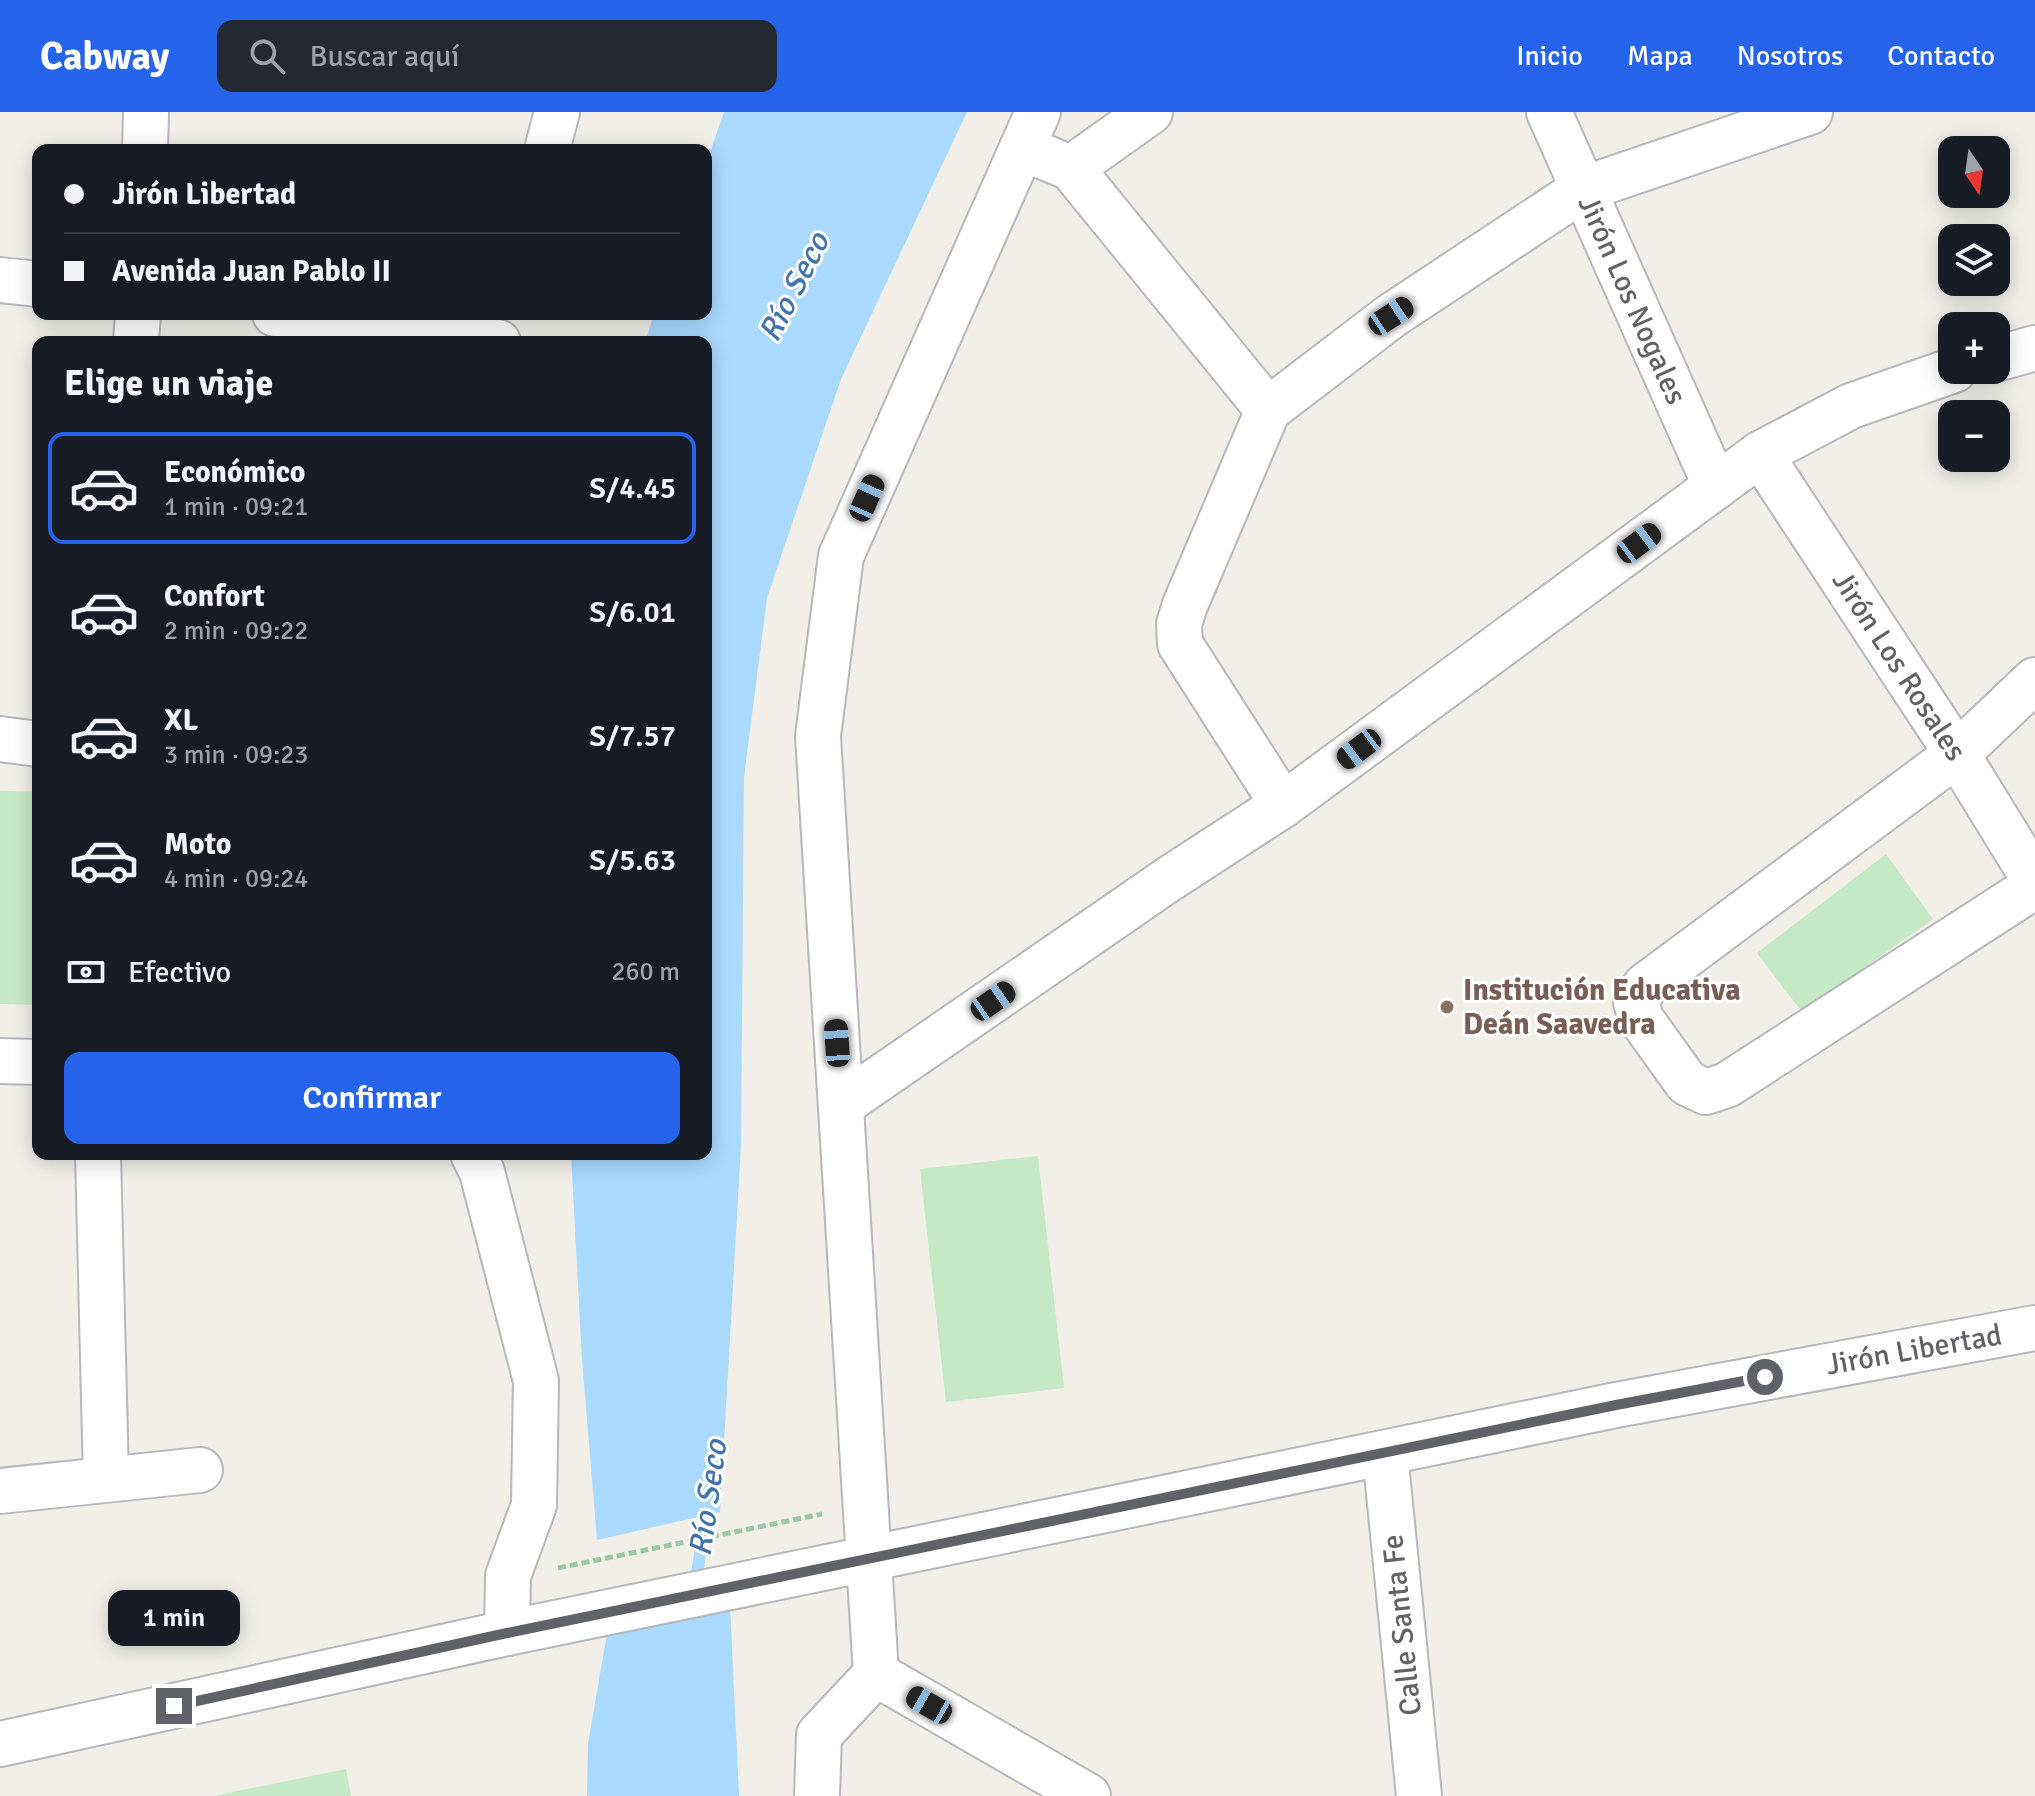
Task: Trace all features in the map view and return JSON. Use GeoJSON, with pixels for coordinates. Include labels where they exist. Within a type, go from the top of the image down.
{"type":"FeatureCollection","features":[{"type":"Feature","properties":{"kind":"street"},"geometry":{"type":"LineString","coordinates":[[145,144],[146,112]]}},
{"type":"Feature","properties":{"kind":"street"},"geometry":{"type":"LineString","coordinates":[[549,144],[557,112]]}},
{"type":"Feature","properties":{"kind":"street"},"geometry":{"type":"LineString","coordinates":[[1071,168],[1150,112]]}},
{"type":"Feature","properties":{"kind":"street","name":"Jirón Los Nogales"},"geometry":{"type":"LineString","coordinates":[[1549,112],[1716,487]]}},
{"type":"Feature","properties":{"kind":"street"},"geometry":{"type":"LineString","coordinates":[[1283,805],[1180,644],[1179,624],[1268,410],[1391,316],[1583,189],[1810,112]]}},
{"type":"Feature","properties":{"kind":"street"},"geometry":{"type":"LineString","coordinates":[[817,1796],[819,1735],[876,1674],[818,736],[841,556],[1030,130],[1071,168],[1268,410]]}},
{"type":"Feature","properties":{"kind":"street"},"geometry":{"type":"LineString","coordinates":[[0,280],[32,283]]}},
{"type":"Feature","properties":{"kind":"street"},"geometry":{"type":"LineString","coordinates":[[323,320],[450,336]]}},
{"type":"Feature","properties":{"kind":"street"},"geometry":{"type":"LineString","coordinates":[[2010,355],[2035,348]]}},
{"type":"Feature","properties":{"kind":"street"},"geometry":{"type":"LineString","coordinates":[[841,1105],[1169,879],[1283,805],[1760,454],[1851,406],[1938,376]]}},
{"type":"Feature","properties":{"kind":"street","name":"Jirón Los Rosales"},"geometry":{"type":"LineString","coordinates":[[1760,454],[1957,754],[2035,883]]}},
{"type":"Feature","properties":{"kind":"street"},"geometry":{"type":"LineString","coordinates":[[2035,680],[1957,754],[1645,986],[1636,1002],[1641,1019],[1687,1083],[1706,1092],[1727,1085],[2035,883]]}},
{"type":"Feature","properties":{"kind":"street"},"geometry":{"type":"LineString","coordinates":[[0,739],[32,743]]}},
{"type":"Feature","properties":{"kind":"street"},"geometry":{"type":"LineString","coordinates":[[0,1061],[32,1062]]}},
{"type":"Feature","properties":{"kind":"street"},"geometry":{"type":"LineString","coordinates":[[98,1160],[106,1479]]}},
{"type":"Feature","properties":{"kind":"street"},"geometry":{"type":"LineString","coordinates":[[476,1160],[482,1172],[536,1381],[534,1505],[508,1576],[507,1633]]}},
{"type":"Feature","properties":{"kind":"street","name":"Jirón Libertad"},"geometry":{"type":"LineString","coordinates":[[0,1744],[507,1633],[1616,1405],[2035,1328]]}},
{"type":"Feature","properties":{"kind":"street","name":"Calle Santa Fe"},"geometry":{"type":"LineString","coordinates":[[1385,1453],[1419,1796]]}},
{"type":"Feature","properties":{"kind":"street"},"geometry":{"type":"LineString","coordinates":[[0,1491],[200,1470]]}},
{"type":"Feature","properties":{"kind":"street"},"geometry":{"type":"LineString","coordinates":[[876,1674],[1088,1796]]}},
{"type":"Feature","properties":{"kind":"path"},"geometry":{"type":"LineString","coordinates":[[583,1564],[833,1512]]}},
{"type":"Feature","properties":{"kind":"green space"},"geometry":{"type":"Polygon","coordinates":[[[0,791],[32,792],[32,1005],[0,1004],[0,791]]]}},
{"type":"Feature","properties":{"kind":"green space"},"geometry":{"type":"Polygon","coordinates":[[[1886,854],[1933,919],[1802,1012],[1757,953],[1886,854]]]}},
{"type":"Feature","properties":{"kind":"green space"},"geometry":{"type":"Polygon","coordinates":[[[1038,1156],[1064,1388],[946,1402],[920,1169],[1038,1156]]]}},
{"type":"Feature","properties":{"kind":"green space"},"geometry":{"type":"Polygon","coordinates":[[[346,1769],[351,1796],[213,1796],[346,1769]]]}},
{"type":"Feature","properties":{"kind":"water"},"geometry":{"type":"Polygon","coordinates":[[[724,112],[967,112],[841,379],[767,598],[744,777],[741,1146],[720,1512],[597,1540],[582,1360],[571,1160],[712,1160],[712,336],[647,336],[652,320],[712,320],[712,147],[724,112]]]}},
{"type":"Feature","properties":{"kind":"water"},"geometry":{"type":"Polygon","coordinates":[[[730,1605],[739,1796],[587,1796],[588,1744],[608,1628],[730,1605]]]}},
{"type":"Feature","properties":{"kind":"waterway","name":"Río Seco"},"geometry":{"type":"LineString","coordinates":[[695,1585],[709,1501]]}},
{"type":"Feature","properties":{"kind":"place","name":"Institución Educativa Deán Saavedra"},"geometry":{"type":"Point","coordinates":[1447,1007]}},
{"type":"Feature","properties":{"kind":"route"},"geometry":{"type":"LineString","coordinates":[[174,1706],[507,1633],[1765,1377]]}}]}
